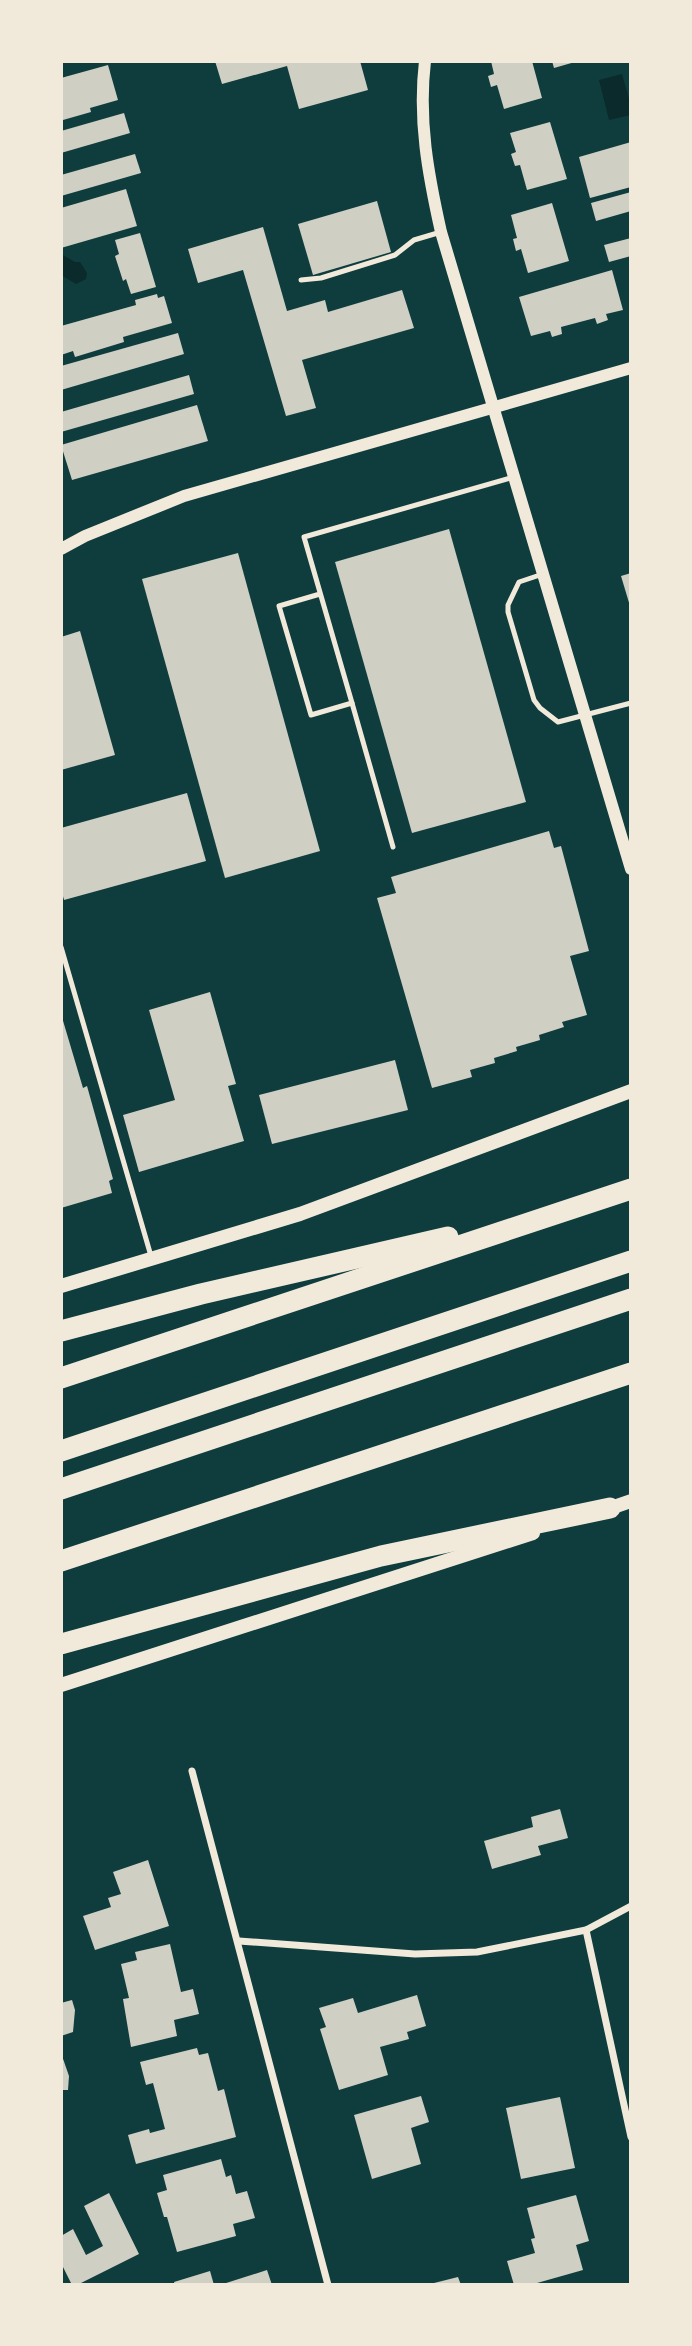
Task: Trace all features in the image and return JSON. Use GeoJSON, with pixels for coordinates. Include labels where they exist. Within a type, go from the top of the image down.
{"type":"FeatureCollection","features":[{"type":"Feature","properties":{"kind":"highway"},"geometry":{"type":"LineString","coordinates":[[61,1378],[631,1189]]}},
{"type":"Feature","properties":{"kind":"highway"},"geometry":{"type":"LineString","coordinates":[[61,1331],[201,1294],[566,1211]]}},
{"type":"Feature","properties":{"kind":"highway"},"geometry":{"type":"LineString","coordinates":[[61,1451],[631,1261]]}},
{"type":"Feature","properties":{"kind":"highway"},"geometry":{"type":"LineString","coordinates":[[61,1489],[631,1299]]}},
{"type":"Feature","properties":{"kind":"highway"},"geometry":{"type":"LineString","coordinates":[[61,1561],[631,1373]]}},
{"type":"Feature","properties":{"kind":"highway"},"geometry":{"type":"LineString","coordinates":[[61,1644],[381,1556],[610,1508]]}},
{"type":"Feature","properties":{"kind":"main road"},"geometry":{"type":"LineString","coordinates":[[61,1286],[261,1226],[353,1195],[631,1091]]}},
{"type":"Feature","properties":{"kind":"main road"},"geometry":{"type":"LineString","coordinates":[[61,1685],[631,1501]]}},
{"type":"Feature","properties":{"kind":"street"},"geometry":{"type":"LineString","coordinates":[[425,61],[422,127],[441,232],[631,869]]}},
{"type":"Feature","properties":{"kind":"street"},"geometry":{"type":"LineString","coordinates":[[61,549],[85,536],[184,496],[631,368]]}},
{"type":"Feature","properties":{"kind":"street"},"geometry":{"type":"LineString","coordinates":[[192,1771],[328,2285]]}},
{"type":"Feature","properties":{"kind":"street"},"geometry":{"type":"LineString","coordinates":[[239,1941],[415,1954],[477,1952],[586,1930],[631,1906]]}},
{"type":"Feature","properties":{"kind":"street"},"geometry":{"type":"LineString","coordinates":[[586,1930],[631,2137]]}},
{"type":"Feature","properties":{"kind":"lane"},"geometry":{"type":"LineString","coordinates":[[300,280],[321,278],[395,255],[414,240],[441,232]]}},
{"type":"Feature","properties":{"kind":"lane"},"geometry":{"type":"LineString","coordinates":[[393,847],[304,537],[514,477]]}},
{"type":"Feature","properties":{"kind":"lane"},"geometry":{"type":"LineString","coordinates":[[543,574],[519,582],[508,605],[534,700],[558,722],[631,703]]}},
{"type":"Feature","properties":{"kind":"lane"},"geometry":{"type":"LineString","coordinates":[[320,594],[279,606],[312,715],[352,703]]}},
{"type":"Feature","properties":{"kind":"lane"},"geometry":{"type":"LineString","coordinates":[[61,947],[151,1258]]}},
{"type":"Feature","properties":{"kind":"water"},"geometry":{"type":"Polygon","coordinates":[[[622,74],[631,115],[609,120],[599,80],[622,74]]]}},
{"type":"Feature","properties":{"kind":"water"},"geometry":{"type":"Polygon","coordinates":[[[61,254],[80,262],[87,273],[86,279],[76,284],[61,275],[61,254]]]}},
{"type":"Feature","properties":{"kind":"building"},"geometry":{"type":"Polygon","coordinates":[[[215,61],[360,61],[368,90],[299,109],[287,66],[222,84],[215,61]]]}},
{"type":"Feature","properties":{"kind":"building"},"geometry":{"type":"Polygon","coordinates":[[[491,61],[532,61],[542,98],[504,109],[497,85],[491,87],[488,76],[494,74],[491,61]]]}},
{"type":"Feature","properties":{"kind":"building"},"geometry":{"type":"Polygon","coordinates":[[[552,61],[575,61],[575,62],[554,68],[552,61]]]}},
{"type":"Feature","properties":{"kind":"building"},"geometry":{"type":"Polygon","coordinates":[[[108,65],[118,100],[63,120],[61,78],[108,65]]]}},
{"type":"Feature","properties":{"kind":"building"},"geometry":{"type":"Polygon","coordinates":[[[124,113],[130,133],[61,153],[61,131],[124,113]]]}},
{"type":"Feature","properties":{"kind":"building"},"geometry":{"type":"Polygon","coordinates":[[[550,122],[567,179],[527,190],[520,165],[515,166],[511,154],[516,152],[510,133],[550,122]]]}},
{"type":"Feature","properties":{"kind":"building"},"geometry":{"type":"Polygon","coordinates":[[[631,142],[631,187],[590,198],[579,157],[631,142]]]}},
{"type":"Feature","properties":{"kind":"building"},"geometry":{"type":"Polygon","coordinates":[[[135,154],[141,173],[61,196],[61,175],[135,154]]]}},
{"type":"Feature","properties":{"kind":"building"},"geometry":{"type":"Polygon","coordinates":[[[126,189],[137,226],[61,248],[61,208],[126,189]]]}},
{"type":"Feature","properties":{"kind":"building"},"geometry":{"type":"Polygon","coordinates":[[[631,192],[631,211],[596,221],[591,203],[631,192]]]}},
{"type":"Feature","properties":{"kind":"building"},"geometry":{"type":"Polygon","coordinates":[[[377,201],[391,252],[313,275],[298,224],[377,201]]]}},
{"type":"Feature","properties":{"kind":"building"},"geometry":{"type":"Polygon","coordinates":[[[552,203],[569,261],[528,273],[521,249],[516,251],[513,239],[517,238],[511,215],[552,203]]]}},
{"type":"Feature","properties":{"kind":"building"},"geometry":{"type":"Polygon","coordinates":[[[263,227],[287,311],[325,300],[328,312],[402,290],[414,328],[302,360],[316,408],[286,416],[243,270],[198,283],[188,249],[263,227]]]}},
{"type":"Feature","properties":{"kind":"building"},"geometry":{"type":"Polygon","coordinates":[[[140,233],[156,287],[131,294],[126,279],[123,281],[115,256],[119,254],[115,240],[140,233]]]}},
{"type":"Feature","properties":{"kind":"building"},"geometry":{"type":"Polygon","coordinates":[[[631,238],[631,256],[609,262],[604,245],[631,238]]]}},
{"type":"Feature","properties":{"kind":"building"},"geometry":{"type":"Polygon","coordinates":[[[612,270],[623,310],[606,314],[608,320],[597,324],[595,318],[561,327],[562,334],[552,337],[550,331],[531,336],[519,297],[612,270]]]}},
{"type":"Feature","properties":{"kind":"building"},"geometry":{"type":"Polygon","coordinates":[[[157,294],[158,298],[164,296],[172,323],[123,337],[124,342],[75,357],[73,351],[61,355],[61,326],[136,305],[135,300],[157,294]]]}},
{"type":"Feature","properties":{"kind":"building"},"geometry":{"type":"Polygon","coordinates":[[[178,333],[184,354],[61,390],[61,366],[178,333]]]}},
{"type":"Feature","properties":{"kind":"building"},"geometry":{"type":"Polygon","coordinates":[[[189,375],[194,394],[61,432],[61,412],[189,375]]]}},
{"type":"Feature","properties":{"kind":"building"},"geometry":{"type":"Polygon","coordinates":[[[197,405],[208,441],[72,480],[61,445],[197,405]]]}},
{"type":"Feature","properties":{"kind":"building"},"geometry":{"type":"Polygon","coordinates":[[[449,529],[526,802],[412,833],[335,562],[449,529]]]}},
{"type":"Feature","properties":{"kind":"building"},"geometry":{"type":"Polygon","coordinates":[[[238,553],[320,851],[225,878],[142,579],[238,553]]]}},
{"type":"Feature","properties":{"kind":"building"},"geometry":{"type":"Polygon","coordinates":[[[631,573],[631,606],[630,606],[621,576],[631,573]]]}},
{"type":"Feature","properties":{"kind":"building"},"geometry":{"type":"Polygon","coordinates":[[[80,631],[115,755],[61,770],[61,637],[80,631]]]}},
{"type":"Feature","properties":{"kind":"building"},"geometry":{"type":"Polygon","coordinates":[[[187,793],[206,861],[64,900],[61,889],[61,828],[187,793]]]}},
{"type":"Feature","properties":{"kind":"building"},"geometry":{"type":"Polygon","coordinates":[[[549,831],[554,848],[561,846],[589,951],[570,956],[587,1015],[562,1022],[564,1027],[539,1035],[540,1040],[516,1047],[517,1051],[494,1058],[495,1063],[470,1070],[472,1077],[432,1088],[377,898],[396,893],[391,877],[549,831]]]}},
{"type":"Feature","properties":{"kind":"building"},"geometry":{"type":"Polygon","coordinates":[[[210,992],[236,1084],[228,1086],[244,1141],[139,1172],[123,1115],[175,1100],[149,1010],[210,992]]]}},
{"type":"Feature","properties":{"kind":"building"},"geometry":{"type":"Polygon","coordinates":[[[61,1014],[83,1088],[87,1086],[113,1179],[109,1181],[112,1193],[61,1208],[61,1014]]]}},
{"type":"Feature","properties":{"kind":"building"},"geometry":{"type":"Polygon","coordinates":[[[395,1060],[408,1110],[272,1144],[259,1095],[395,1060]]]}},
{"type":"Feature","properties":{"kind":"building"},"geometry":{"type":"Polygon","coordinates":[[[560,1809],[568,1838],[538,1846],[541,1855],[492,1869],[484,1841],[533,1827],[531,1817],[560,1809]]]}},
{"type":"Feature","properties":{"kind":"building"},"geometry":{"type":"Polygon","coordinates":[[[148,1860],[169,1926],[95,1950],[83,1916],[111,1907],[108,1898],[121,1894],[113,1872],[148,1860]]]}},
{"type":"Feature","properties":{"kind":"building"},"geometry":{"type":"Polygon","coordinates":[[[170,1944],[181,1992],[193,1989],[199,2014],[174,2020],[177,2036],[131,2047],[123,1999],[129,1998],[121,1964],[137,1960],[135,1952],[170,1944]]]}},
{"type":"Feature","properties":{"kind":"building"},"geometry":{"type":"Polygon","coordinates":[[[417,1995],[426,2026],[407,2032],[409,2039],[380,2047],[388,2075],[339,2090],[320,2029],[326,2027],[319,2008],[353,1998],[358,2013],[417,1995]]]}},
{"type":"Feature","properties":{"kind":"building"},"geometry":{"type":"Polygon","coordinates":[[[72,2000],[75,2010],[73,2032],[61,2036],[61,2003],[72,2000]]]}},
{"type":"Feature","properties":{"kind":"building"},"geometry":{"type":"Polygon","coordinates":[[[197,2048],[199,2055],[208,2053],[218,2091],[224,2089],[236,2137],[136,2164],[128,2135],[149,2129],[150,2133],[165,2129],[153,2083],[146,2085],[140,2062],[197,2048]]]}},
{"type":"Feature","properties":{"kind":"building"},"geometry":{"type":"Polygon","coordinates":[[[61,2053],[69,2076],[68,2090],[61,2090],[61,2053]]]}},
{"type":"Feature","properties":{"kind":"building"},"geometry":{"type":"Polygon","coordinates":[[[421,2096],[429,2122],[411,2128],[421,2164],[372,2179],[354,2115],[421,2096]]]}},
{"type":"Feature","properties":{"kind":"building"},"geometry":{"type":"Polygon","coordinates":[[[560,2097],[575,2168],[521,2179],[506,2108],[560,2097]]]}},
{"type":"Feature","properties":{"kind":"building"},"geometry":{"type":"Polygon","coordinates":[[[221,2159],[226,2177],[231,2175],[236,2194],[247,2191],[255,2218],[233,2224],[236,2236],[177,2252],[157,2193],[167,2190],[163,2175],[221,2159]]]}},
{"type":"Feature","properties":{"kind":"building"},"geometry":{"type":"Polygon","coordinates":[[[109,2193],[139,2254],[72,2285],[61,2263],[61,2236],[73,2229],[86,2255],[103,2246],[84,2206],[109,2193]]]}},
{"type":"Feature","properties":{"kind":"building"},"geometry":{"type":"Polygon","coordinates":[[[576,2195],[589,2241],[576,2245],[583,2270],[530,2285],[514,2285],[507,2261],[535,2253],[531,2239],[535,2238],[527,2208],[576,2195]]]}},
{"type":"Feature","properties":{"kind":"building"},"geometry":{"type":"Polygon","coordinates":[[[267,2270],[272,2285],[223,2285],[223,2284],[267,2270]]]}},
{"type":"Feature","properties":{"kind":"building"},"geometry":{"type":"Polygon","coordinates":[[[210,2271],[214,2285],[175,2285],[174,2282],[210,2271]]]}},
{"type":"Feature","properties":{"kind":"building"},"geometry":{"type":"Polygon","coordinates":[[[458,2277],[461,2285],[430,2285],[430,2284],[458,2277]]]}}]}
